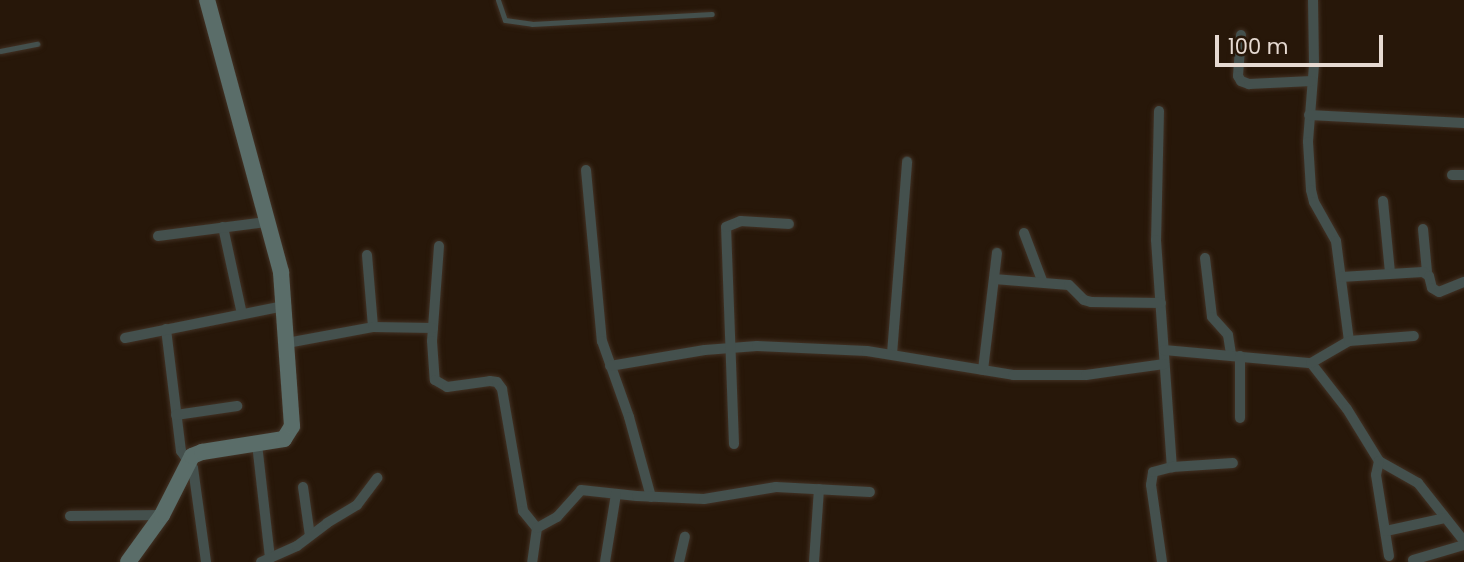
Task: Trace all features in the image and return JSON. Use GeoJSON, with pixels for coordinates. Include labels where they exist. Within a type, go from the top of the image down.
{"type":"FeatureCollection","features":[{"type":"Feature","properties":{"kind":"street"},"geometry":{"type":"LineString","coordinates":[[128,562],[162,515],[189,460],[202,452],[284,439],[292,426],[281,272],[207,0]]}},
{"type":"Feature","properties":{"kind":"street"},"geometry":{"type":"LineString","coordinates":[[1313,0],[1311,190],[1314,202],[1336,241],[1349,341]]}},
{"type":"Feature","properties":{"kind":"street"},"geometry":{"type":"LineString","coordinates":[[1241,35],[1238,76],[1241,81],[1249,84],[1312,81]]}},
{"type":"Feature","properties":{"kind":"street"},"geometry":{"type":"LineString","coordinates":[[1159,111],[1156,240],[1172,467]]}},
{"type":"Feature","properties":{"kind":"street"},"geometry":{"type":"LineString","coordinates":[[1310,116],[1464,123]]}},
{"type":"Feature","properties":{"kind":"street"},"geometry":{"type":"LineString","coordinates":[[892,354],[906,162]]}},
{"type":"Feature","properties":{"kind":"street"},"geometry":{"type":"LineString","coordinates":[[586,170],[602,341],[629,417],[651,497]]}},
{"type":"Feature","properties":{"kind":"street"},"geometry":{"type":"LineString","coordinates":[[1383,201],[1390,273]]}},
{"type":"Feature","properties":{"kind":"street"},"geometry":{"type":"LineString","coordinates":[[734,444],[726,227],[741,221],[789,224]]}},
{"type":"Feature","properties":{"kind":"street"},"geometry":{"type":"LineString","coordinates":[[158,236],[266,222]]}},
{"type":"Feature","properties":{"kind":"street"},"geometry":{"type":"LineString","coordinates":[[223,227],[242,314]]}},
{"type":"Feature","properties":{"kind":"street"},"geometry":{"type":"LineString","coordinates":[[1423,229],[1427,272],[1435,292],[1464,282]]}},
{"type":"Feature","properties":{"kind":"street"},"geometry":{"type":"LineString","coordinates":[[1024,233],[1042,283]]}},
{"type":"Feature","properties":{"kind":"street"},"geometry":{"type":"LineString","coordinates":[[439,246],[433,372],[440,386],[490,381],[497,382],[502,389],[523,511],[537,528],[532,562]]}},
{"type":"Feature","properties":{"kind":"street"},"geometry":{"type":"LineString","coordinates":[[983,370],[997,253]]}},
{"type":"Feature","properties":{"kind":"street"},"geometry":{"type":"LineString","coordinates":[[367,255],[373,327]]}},
{"type":"Feature","properties":{"kind":"street"},"geometry":{"type":"LineString","coordinates":[[1205,258],[1212,317],[1228,335],[1236,355],[1240,418]]}},
{"type":"Feature","properties":{"kind":"street"},"geometry":{"type":"LineString","coordinates":[[1341,277],[1427,272]]}},
{"type":"Feature","properties":{"kind":"street"},"geometry":{"type":"LineString","coordinates":[[994,279],[1073,286],[1084,300],[1091,302],[1161,303]]}},
{"type":"Feature","properties":{"kind":"street"},"geometry":{"type":"LineString","coordinates":[[125,338],[284,306]]}},
{"type":"Feature","properties":{"kind":"street"},"geometry":{"type":"LineString","coordinates":[[287,343],[373,327],[433,328]]}},
{"type":"Feature","properties":{"kind":"street"},"geometry":{"type":"LineString","coordinates":[[166,329],[181,451],[189,460],[196,479],[206,562]]}},
{"type":"Feature","properties":{"kind":"street"},"geometry":{"type":"LineString","coordinates":[[1164,350],[1311,363],[1349,341],[1414,336]]}},
{"type":"Feature","properties":{"kind":"street"},"geometry":{"type":"LineString","coordinates":[[610,366],[729,347],[838,349],[892,354],[983,370],[1047,376],[1104,373],[1164,364]]}},
{"type":"Feature","properties":{"kind":"street"},"geometry":{"type":"LineString","coordinates":[[1311,363],[1347,410],[1379,461],[1418,483],[1463,538],[1438,557],[1413,560]]}},
{"type":"Feature","properties":{"kind":"street"},"geometry":{"type":"LineString","coordinates":[[176,415],[237,406]]}},
{"type":"Feature","properties":{"kind":"street"},"geometry":{"type":"LineString","coordinates":[[257,444],[273,559],[357,505],[377,478]]}},
{"type":"Feature","properties":{"kind":"street"},"geometry":{"type":"LineString","coordinates":[[1379,461],[1376,475],[1389,556]]}},
{"type":"Feature","properties":{"kind":"street"},"geometry":{"type":"LineString","coordinates":[[1162,562],[1151,477],[1156,469],[1233,463]]}},
{"type":"Feature","properties":{"kind":"street"},"geometry":{"type":"LineString","coordinates":[[303,487],[310,536]]}},
{"type":"Feature","properties":{"kind":"street"},"geometry":{"type":"LineString","coordinates":[[537,528],[557,517],[581,490],[651,497],[717,499],[761,488],[870,492]]}},
{"type":"Feature","properties":{"kind":"street"},"geometry":{"type":"LineString","coordinates":[[814,562],[819,489]]}},
{"type":"Feature","properties":{"kind":"street"},"geometry":{"type":"LineString","coordinates":[[605,562],[617,494]]}},
{"type":"Feature","properties":{"kind":"street"},"geometry":{"type":"LineString","coordinates":[[69,516],[162,515]]}},
{"type":"Feature","properties":{"kind":"street"},"geometry":{"type":"LineString","coordinates":[[1386,531],[1446,518]]}},
{"type":"Feature","properties":{"kind":"street"},"geometry":{"type":"LineString","coordinates":[[679,562],[685,537]]}},
{"type":"Feature","properties":{"kind":"lane"},"geometry":{"type":"LineString","coordinates":[[498,0],[505,20],[532,24],[712,14]]}},
{"type":"Feature","properties":{"kind":"lane"},"geometry":{"type":"LineString","coordinates":[[0,51],[37,44]]}}]}
